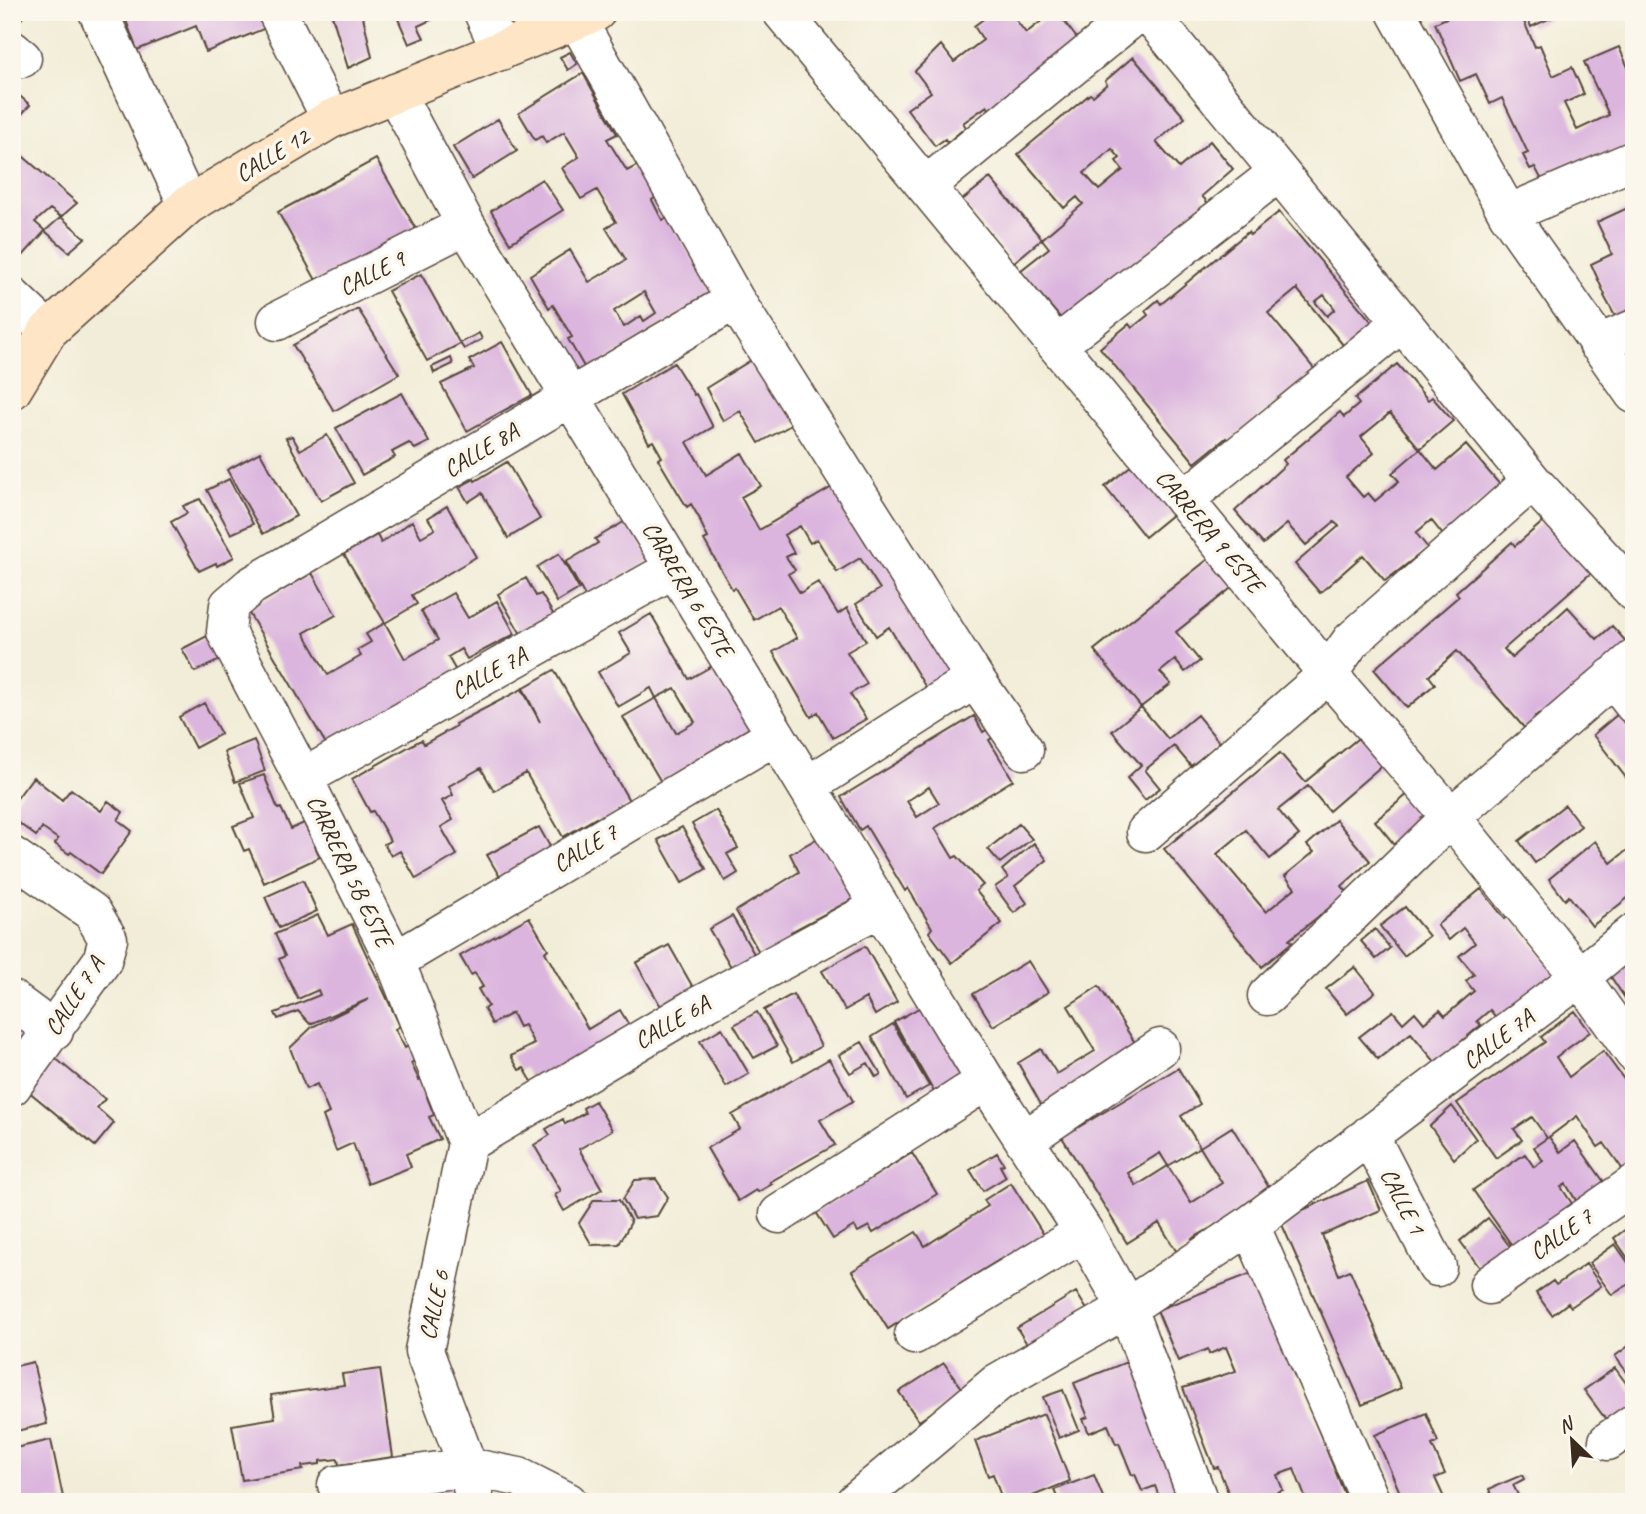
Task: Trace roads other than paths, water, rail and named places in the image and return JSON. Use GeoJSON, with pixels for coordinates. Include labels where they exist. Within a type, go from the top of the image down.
{"type":"FeatureCollection","features":[{"type":"Feature","properties":{"kind":"main road","name":"CALLE 12"},"geometry":{"type":"LineString","coordinates":[[12,390],[48,331],[188,205],[331,119],[586,16]]}},
{"type":"Feature","properties":{"kind":"street"},"geometry":{"type":"LineString","coordinates":[[98,12],[188,205]]}},
{"type":"Feature","properties":{"kind":"street"},"geometry":{"type":"LineString","coordinates":[[277,12],[331,119]]}},
{"type":"Feature","properties":{"kind":"street"},"geometry":{"type":"LineString","coordinates":[[483,12],[500,51]]}},
{"type":"Feature","properties":{"kind":"street","name":"CARRERA 9 ESTE"},"geometry":{"type":"LineString","coordinates":[[782,12],[1328,674],[1451,817],[1580,976],[1634,1053]]}},
{"type":"Feature","properties":{"kind":"street"},"geometry":{"type":"LineString","coordinates":[[926,186],[1139,12]]}},
{"type":"Feature","properties":{"kind":"street"},"geometry":{"type":"LineString","coordinates":[[1148,12],[1532,481],[1634,592]]}},
{"type":"Feature","properties":{"kind":"street"},"geometry":{"type":"LineString","coordinates":[[1396,12],[1508,214],[1634,394]]}},
{"type":"Feature","properties":{"kind":"street"},"geometry":{"type":"LineString","coordinates":[[586,16],[735,300],[975,679],[1024,750]]}},
{"type":"Feature","properties":{"kind":"street","name":"CARRERA 6 ESTE"},"geometry":{"type":"LineString","coordinates":[[395,93],[466,225],[986,1081],[1084,1231],[1127,1308],[1199,1502]]}},
{"type":"Feature","properties":{"kind":"street"},"geometry":{"type":"LineString","coordinates":[[1508,214],[1634,160]]}},
{"type":"Feature","properties":{"kind":"street"},"geometry":{"type":"LineString","coordinates":[[1057,345],[1279,172]]}},
{"type":"Feature","properties":{"kind":"street","name":"CALLE 9"},"geometry":{"type":"LineString","coordinates":[[277,321],[466,225]]}},
{"type":"Feature","properties":{"kind":"street"},"geometry":{"type":"LineString","coordinates":[[12,297],[48,331]]}},
{"type":"Feature","properties":{"kind":"street","name":"CALLE 8A"},"geometry":{"type":"LineString","coordinates":[[229,605],[251,586],[735,300]]}},
{"type":"Feature","properties":{"kind":"street"},"geometry":{"type":"LineString","coordinates":[[1184,500],[1402,322]]}},
{"type":"Feature","properties":{"kind":"street"},"geometry":{"type":"LineString","coordinates":[[1598,344],[1634,329]]}},
{"type":"Feature","properties":{"kind":"street"},"geometry":{"type":"LineString","coordinates":[[1146,832],[1328,674],[1351,641],[1532,481]]}},
{"type":"Feature","properties":{"kind":"street","name":"CALLE 7A"},"geometry":{"type":"LineString","coordinates":[[303,778],[675,568]]}},
{"type":"Feature","properties":{"kind":"street","name":"CARRERA 5B ESTE"},"geometry":{"type":"LineString","coordinates":[[229,605],[226,632],[395,961],[467,1143]]}},
{"type":"Feature","properties":{"kind":"street"},"geometry":{"type":"LineString","coordinates":[[807,786],[975,679]]}},
{"type":"Feature","properties":{"kind":"street"},"geometry":{"type":"LineString","coordinates":[[1267,996],[1451,817],[1627,680]]}},
{"type":"Feature","properties":{"kind":"street","name":"CALLE 7"},"geometry":{"type":"LineString","coordinates":[[395,961],[776,735]]}},
{"type":"Feature","properties":{"kind":"street","name":"CALLE 7 A"},"geometry":{"type":"LineString","coordinates":[[12,856],[92,912],[108,939],[102,961],[12,1086]]}},
{"type":"Feature","properties":{"kind":"street","name":"CALLE 6A"},"geometry":{"type":"LineString","coordinates":[[467,1143],[693,1009],[880,906]]}},
{"type":"Feature","properties":{"kind":"street","name":"CALLE 7A"},"geometry":{"type":"LineString","coordinates":[[855,1502],[997,1383],[1127,1308],[1250,1225],[1634,933]]}},
{"type":"Feature","properties":{"kind":"street"},"geometry":{"type":"LineString","coordinates":[[12,999],[54,1031]]}},
{"type":"Feature","properties":{"kind":"street"},"geometry":{"type":"LineString","coordinates":[[1024,1140],[1160,1048]]}},
{"type":"Feature","properties":{"kind":"street"},"geometry":{"type":"LineString","coordinates":[[779,1214],[986,1081]]}},
{"type":"Feature","properties":{"kind":"street","name":"CALLE 1"},"geometry":{"type":"LineString","coordinates":[[1365,1139],[1437,1266]]}},
{"type":"Feature","properties":{"kind":"street","name":"CALLE 6"},"geometry":{"type":"LineString","coordinates":[[467,1143],[424,1351],[471,1485]]}},
{"type":"Feature","properties":{"kind":"street","name":"CALLE 7"},"geometry":{"type":"LineString","coordinates":[[1489,1285],[1634,1184]]}},
{"type":"Feature","properties":{"kind":"street"},"geometry":{"type":"LineString","coordinates":[[1250,1225],[1371,1502]]}},
{"type":"Feature","properties":{"kind":"street"},"geometry":{"type":"LineString","coordinates":[[914,1335],[1084,1231]]}},
{"type":"Feature","properties":{"kind":"street"},"geometry":{"type":"LineString","coordinates":[[337,1485],[471,1485],[519,1478],[568,1502]]}}]}
